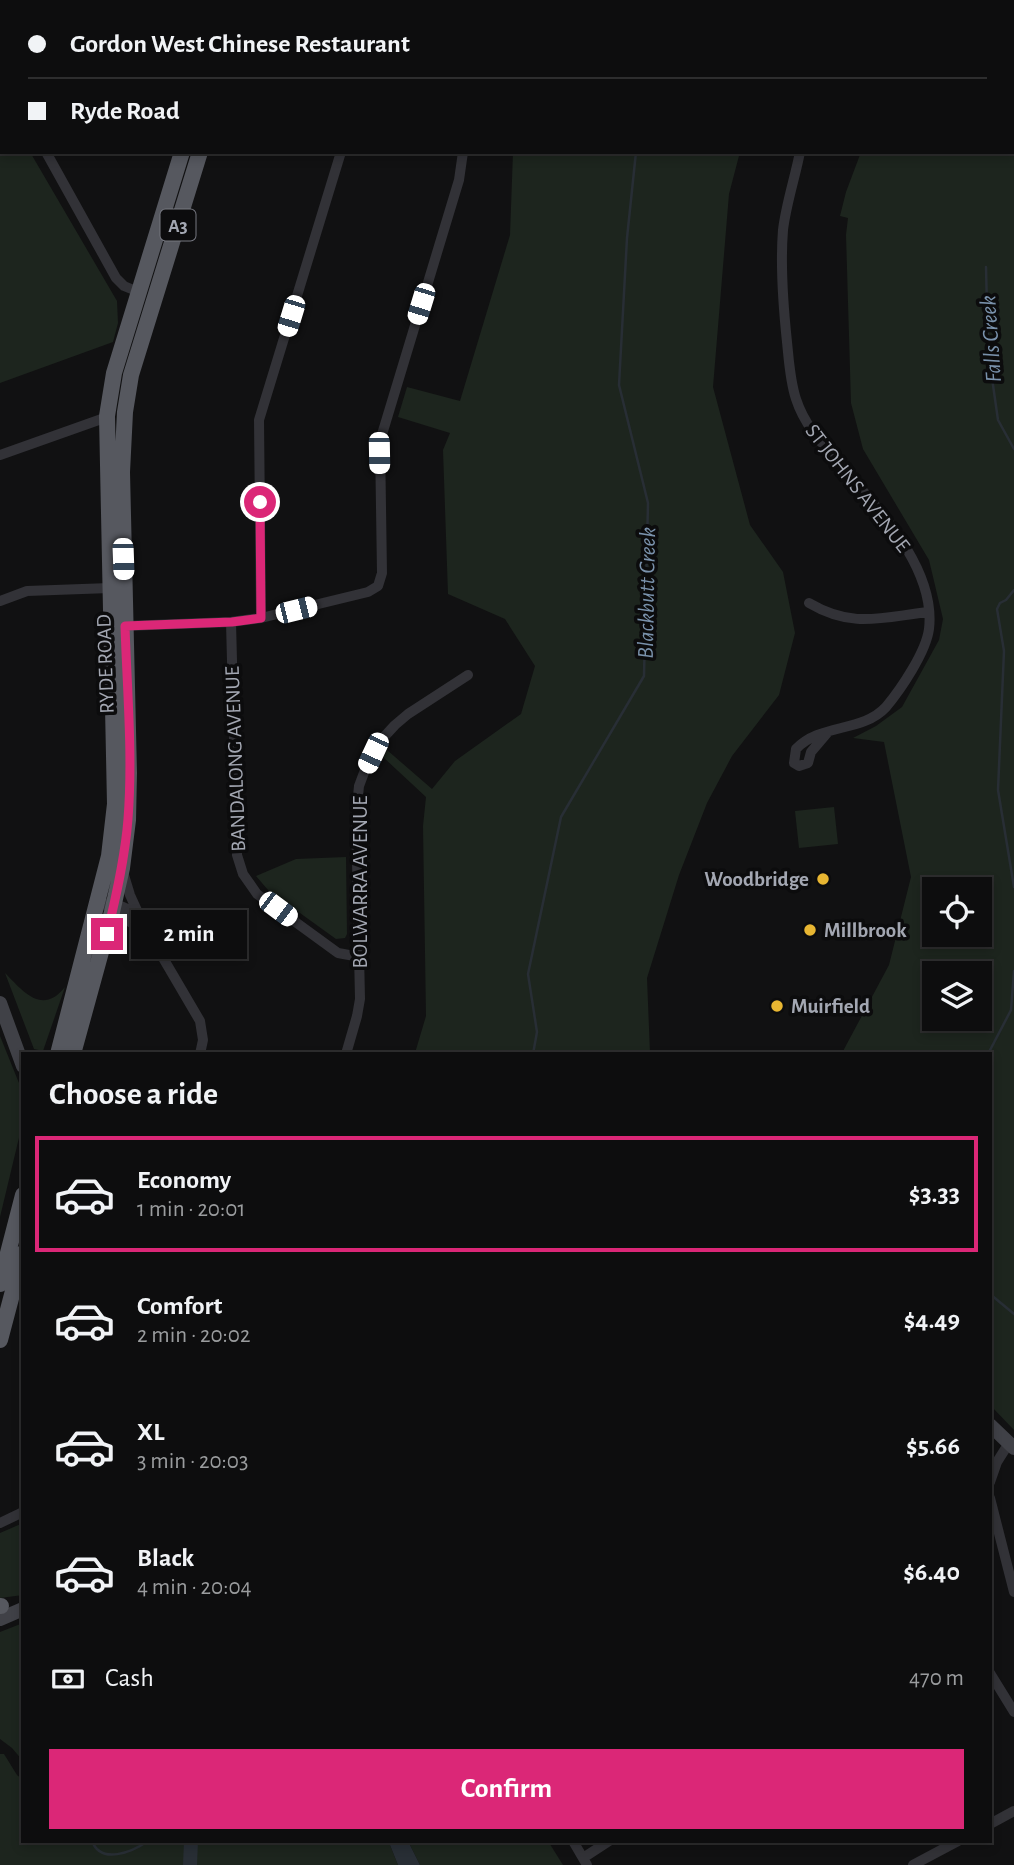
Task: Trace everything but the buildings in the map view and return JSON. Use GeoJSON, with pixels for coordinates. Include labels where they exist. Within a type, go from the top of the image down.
{"type":"FeatureCollection","features":[{"type":"Feature","properties":{"kind":"highway","name":"RYDE ROAD"},"geometry":{"type":"LineString","coordinates":[[73,1052],[108,905],[109,856],[115,804],[107,416],[114,373],[181,154]]}},
{"type":"Feature","properties":{"kind":"highway","name":"RYDE ROAD"},"geometry":{"type":"LineString","coordinates":[[59,1052],[122,868],[129,792],[122,485],[124,412],[131,375],[199,154]]}},
{"type":"Feature","properties":{"kind":"highway"},"geometry":{"type":"LineString","coordinates":[[0,1284],[21,1203]]}},
{"type":"Feature","properties":{"kind":"highway"},"geometry":{"type":"LineString","coordinates":[[0,1340],[21,1261]]}},
{"type":"Feature","properties":{"kind":"main road"},"geometry":{"type":"LineString","coordinates":[[0,1003],[21,1057]]}},
{"type":"Feature","properties":{"kind":"main road"},"geometry":{"type":"LineString","coordinates":[[992,1427],[1011,1446]]}},
{"type":"Feature","properties":{"kind":"main road"},"geometry":{"type":"LineString","coordinates":[[0,1609],[21,1603]]}},
{"type":"Feature","properties":{"kind":"main road"},"geometry":{"type":"LineString","coordinates":[[0,1609],[21,1609]]}},
{"type":"Feature","properties":{"kind":"street"},"geometry":{"type":"LineString","coordinates":[[47,154],[116,278],[124,286],[138,293],[155,297]]}},
{"type":"Feature","properties":{"kind":"street"},"geometry":{"type":"LineString","coordinates":[[261,618],[260,420],[340,154]]}},
{"type":"Feature","properties":{"kind":"street"},"geometry":{"type":"LineString","coordinates":[[125,626],[232,622],[261,618],[368,593],[378,586],[381,580],[380,441],[459,180],[463,154]]}},
{"type":"Feature","properties":{"kind":"street","name":"ST JOHNS AVENUE"},"geometry":{"type":"LineString","coordinates":[[800,154],[783,228],[782,265],[782,295],[796,399],[812,432],[891,523],[902,540],[921,581],[929,612],[929,628],[922,650],[886,707],[873,718],[828,732]]}},
{"type":"Feature","properties":{"kind":"street"},"geometry":{"type":"LineString","coordinates":[[0,455],[124,412]]}},
{"type":"Feature","properties":{"kind":"street"},"geometry":{"type":"LineString","coordinates":[[0,601],[27,591],[110,589]]}},
{"type":"Feature","properties":{"kind":"street"},"geometry":{"type":"LineString","coordinates":[[809,603],[827,613],[851,620],[929,612]]}},
{"type":"Feature","properties":{"kind":"street","name":"BANDALONG AVENUE"},"geometry":{"type":"LineString","coordinates":[[232,622],[237,855],[243,874],[257,894],[338,954],[360,957]]}},
{"type":"Feature","properties":{"kind":"street","name":"BOLWARRA AVENUE"},"geometry":{"type":"LineString","coordinates":[[347,1052],[357,1016],[360,957],[356,817],[359,786],[383,738],[395,725],[468,675]]}},
{"type":"Feature","properties":{"kind":"street"},"geometry":{"type":"LineString","coordinates":[[122,868],[130,895],[148,927],[149,934],[200,1021],[200,1052]]}},
{"type":"Feature","properties":{"kind":"street"},"geometry":{"type":"LineString","coordinates":[[108,905],[141,917]]}},
{"type":"Feature","properties":{"kind":"street"},"geometry":{"type":"LineString","coordinates":[[108,905],[149,934]]}},
{"type":"Feature","properties":{"kind":"street"},"geometry":{"type":"LineString","coordinates":[[992,1476],[997,1462],[1011,1446]]}},
{"type":"Feature","properties":{"kind":"street"},"geometry":{"type":"LineString","coordinates":[[992,1506],[1014,1592]]}},
{"type":"Feature","properties":{"kind":"street"},"geometry":{"type":"LineString","coordinates":[[0,1523],[21,1513]]}},
{"type":"Feature","properties":{"kind":"street"},"geometry":{"type":"LineString","coordinates":[[992,1676],[1014,1712]]}},
{"type":"Feature","properties":{"kind":"street"},"geometry":{"type":"LineString","coordinates":[[992,1823],[1014,1811]]}},
{"type":"Feature","properties":{"kind":"street"},"geometry":{"type":"LineString","coordinates":[[574,1843],[585,1861],[607,1843]]}},
{"type":"Feature","properties":{"kind":"street"},"geometry":{"type":"LineString","coordinates":[[914,1865],[954,1843]]}},
{"type":"Feature","properties":{"kind":"shaded area"},"geometry":{"type":"Polygon","coordinates":[[[0,154],[31,154],[117,301],[118,323],[113,342],[0,383],[0,154]]]}},
{"type":"Feature","properties":{"kind":"shaded area"},"geometry":{"type":"Polygon","coordinates":[[[513,154],[739,154],[729,194],[713,387],[750,525],[783,572],[795,633],[779,695],[732,756],[707,803],[679,875],[647,978],[650,1052],[415,1052],[426,1016],[423,826],[426,797],[383,757],[387,750],[432,789],[455,761],[521,714],[535,666],[505,619],[448,594],[443,450],[450,433],[398,417],[407,387],[460,401],[510,235],[513,154]]]}},
{"type":"Feature","properties":{"kind":"shaded area"},"geometry":{"type":"Polygon","coordinates":[[[860,154],[1014,154],[1014,1430],[992,1407],[992,1052],[843,1052],[889,965],[911,877],[884,742],[853,738],[876,726],[902,707],[939,640],[943,619],[929,560],[863,449],[851,403],[846,235],[848,218],[840,216],[860,154]]]}},
{"type":"Feature","properties":{"kind":"shaded area"},"geometry":{"type":"Polygon","coordinates":[[[834,807],[838,844],[799,848],[795,811],[834,807]]]}},
{"type":"Feature","properties":{"kind":"shaded area"},"geometry":{"type":"Polygon","coordinates":[[[346,857],[345,938],[336,939],[268,890],[256,876],[296,859],[346,857]]]}},
{"type":"Feature","properties":{"kind":"shaded area"},"geometry":{"type":"Polygon","coordinates":[[[5,973],[26,993],[41,1000],[48,1000],[65,987],[43,1051],[34,1049],[5,973]]]}},
{"type":"Feature","properties":{"kind":"shaded area"},"geometry":{"type":"Polygon","coordinates":[[[0,1036],[21,1088],[21,1129],[0,1217],[0,1036]]]}},
{"type":"Feature","properties":{"kind":"shaded area"},"geometry":{"type":"Polygon","coordinates":[[[21,1524],[21,1595],[0,1598],[0,1533],[21,1524]]]}},
{"type":"Feature","properties":{"kind":"shaded area"},"geometry":{"type":"Polygon","coordinates":[[[21,1624],[21,1759],[0,1739],[0,1632],[21,1624]]]}},
{"type":"Feature","properties":{"kind":"shaded area"},"geometry":{"type":"Polygon","coordinates":[[[0,1754],[4,1754],[21,1778],[21,1843],[387,1843],[398,1865],[0,1865],[0,1754]]]}},
{"type":"Feature","properties":{"kind":"shaded area"},"geometry":{"type":"Polygon","coordinates":[[[387,1843],[409,1843],[420,1865],[398,1865],[387,1843]]]}},
{"type":"Feature","properties":{"kind":"shaded area"},"geometry":{"type":"Polygon","coordinates":[[[409,1843],[549,1843],[563,1865],[420,1865],[409,1843]]]}},
{"type":"Feature","properties":{"kind":"waterway","name":"Blackbutt Creek"},"geometry":{"type":"LineString","coordinates":[[533,1052],[537,1032],[528,974],[561,817],[644,676],[648,503],[619,385],[627,238],[636,154]]}},
{"type":"Feature","properties":{"kind":"waterway","name":"Falls Creek"},"geometry":{"type":"LineString","coordinates":[[986,267],[988,350],[998,420],[1014,449]]}},
{"type":"Feature","properties":{"kind":"waterway","name":"Falls Creek"},"geometry":{"type":"LineString","coordinates":[[1014,590],[997,609],[1004,651],[998,790],[1014,887]]}},
{"type":"Feature","properties":{"kind":"waterway","name":"Falls Creek"},"geometry":{"type":"LineString","coordinates":[[989,1052],[1011,1010],[1014,971]]}},
{"type":"Feature","properties":{"kind":"waterway"},"geometry":{"type":"LineString","coordinates":[[992,1296],[1014,1314]]}},
{"type":"Feature","properties":{"kind":"waterway","name":"Blackbutt Creek"},"geometry":{"type":"LineString","coordinates":[[93,1843],[102,1853],[109,1854],[126,1852],[144,1843]]}},
{"type":"Feature","properties":{"kind":"waterway"},"geometry":{"type":"LineString","coordinates":[[190,1865],[191,1843]]}},
{"type":"Feature","properties":{"kind":"place","name":"Woodbridge"},"geometry":{"type":"Point","coordinates":[823,879]}},
{"type":"Feature","properties":{"kind":"place","name":"Millbrook"},"geometry":{"type":"Point","coordinates":[810,930]}},
{"type":"Feature","properties":{"kind":"place","name":"Muirfield"},"geometry":{"type":"Point","coordinates":[777,1006]}},
{"type":"Feature","properties":{"kind":"route"},"geometry":{"type":"LineString","coordinates":[[107,934],[122,868],[128,820],[125,626],[232,622],[261,618],[260,502]]}}]}
